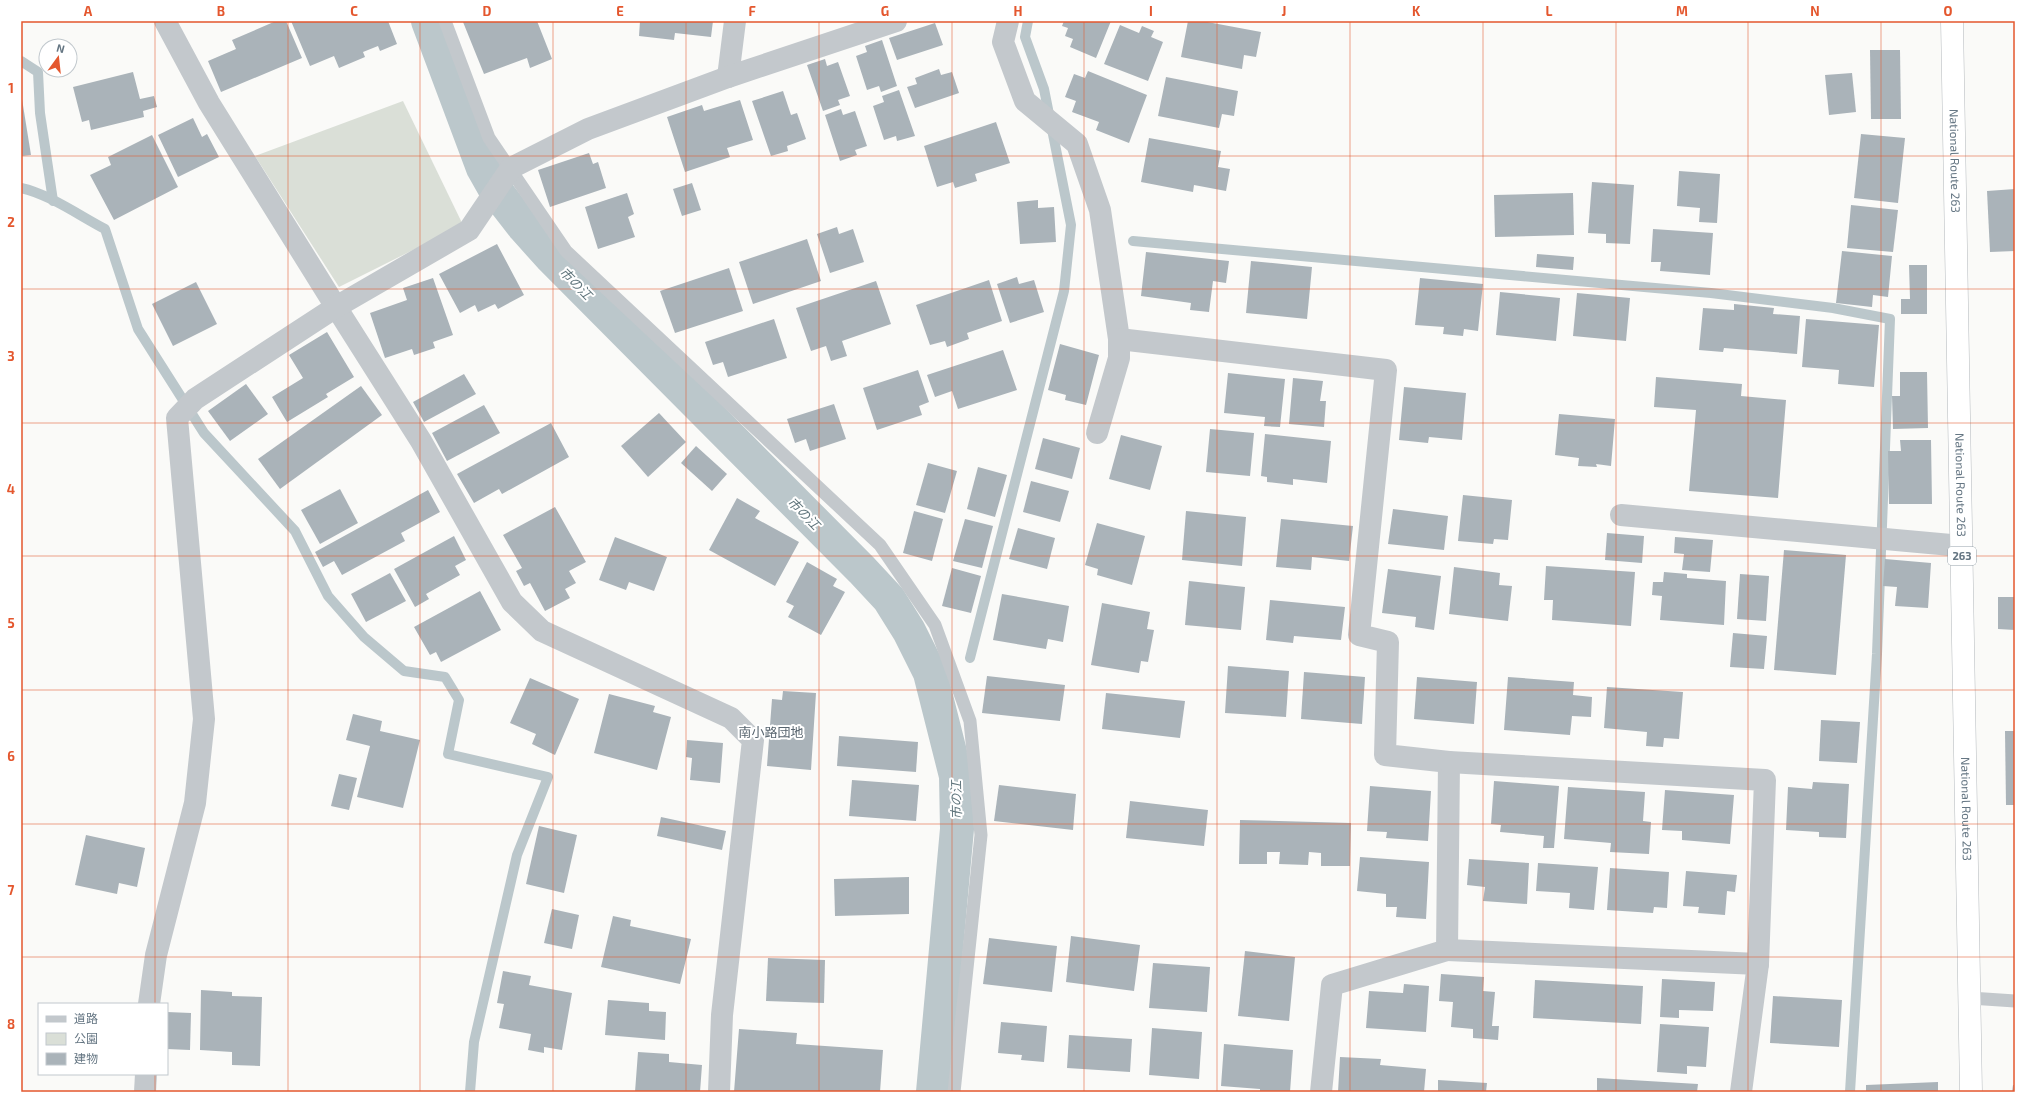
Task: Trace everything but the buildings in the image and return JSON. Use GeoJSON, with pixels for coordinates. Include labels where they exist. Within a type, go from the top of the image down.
{"type":"FeatureCollection","features":[{"type":"Feature","properties":{"kind":"highway","name":"National Route 263"},"geometry":{"type":"LineString","coordinates":[[1952,21],[1971,1092]]}},
{"type":"Feature","properties":{"kind":"street"},"geometry":{"type":"LineString","coordinates":[[165,21],[209,103],[421,441],[512,602],[542,631],[731,718],[753,740],[722,1015],[719,1092]]}},
{"type":"Feature","properties":{"kind":"street"},"geometry":{"type":"LineString","coordinates":[[728,77],[735,21]]}},
{"type":"Feature","properties":{"kind":"street"},"geometry":{"type":"LineString","coordinates":[[149,1003],[156,955],[195,803],[204,719],[177,418],[195,399],[336,307],[469,230],[511,168],[588,129],[728,77],[896,21]]}},
{"type":"Feature","properties":{"kind":"street"},"geometry":{"type":"LineString","coordinates":[[1008,21],[1002,42],[1025,101],[1077,144],[1100,210],[1119,339],[1119,358],[1097,433]]}},
{"type":"Feature","properties":{"kind":"street"},"geometry":{"type":"LineString","coordinates":[[1119,339],[1386,370],[1359,635],[1388,642],[1385,755],[1449,762],[1766,780],[1758,964],[1741,1092]]}},
{"type":"Feature","properties":{"kind":"street"},"geometry":{"type":"LineString","coordinates":[[1621,515],[1962,546]]}},
{"type":"Feature","properties":{"kind":"street"},"geometry":{"type":"LineString","coordinates":[[1447,950],[1449,762]]}},
{"type":"Feature","properties":{"kind":"street"},"geometry":{"type":"LineString","coordinates":[[1321,1092],[1332,985],[1447,950],[1758,964]]}},
{"type":"Feature","properties":{"kind":"street"},"geometry":{"type":"LineString","coordinates":[[145,1092],[146,1075]]}},
{"type":"Feature","properties":{"kind":"lane"},"geometry":{"type":"LineString","coordinates":[[445,21],[489,138],[511,168],[566,251],[880,545],[935,625],[970,721],[981,834],[954,1092]]}},
{"type":"Feature","properties":{"kind":"lane"},"geometry":{"type":"LineString","coordinates":[[1970,998],[2015,1001]]}},
{"type":"Feature","properties":{"kind":"green space"},"geometry":{"type":"Polygon","coordinates":[[[403,101],[463,225],[339,287],[255,156],[403,101]]]}},
{"type":"Feature","properties":{"kind":"waterway","name":"市の江"},"geometry":{"type":"LineString","coordinates":[[428,21],[483,168],[496,191],[524,227],[550,256],[889,599],[909,631],[930,673],[956,776],[957,829],[933,1092]]}},
{"type":"Feature","properties":{"kind":"waterway"},"geometry":{"type":"LineString","coordinates":[[970,658],[1064,291],[1071,225],[1044,89],[1025,37],[1028,21]]}},
{"type":"Feature","properties":{"kind":"waterway"},"geometry":{"type":"LineString","coordinates":[[21,61],[38,72],[40,113],[53,201]]}},
{"type":"Feature","properties":{"kind":"waterway"},"geometry":{"type":"LineString","coordinates":[[21,188],[53,200],[105,229],[138,329],[204,433],[295,531],[328,596],[364,637],[404,671],[445,677],[459,700],[448,754],[548,777],[517,855],[474,1042],[470,1092]]}},
{"type":"Feature","properties":{"kind":"waterway"},"geometry":{"type":"LineString","coordinates":[[1133,241],[1711,293],[1833,308],[1890,319],[1877,654],[1850,1092]]}},
{"type":"Feature","properties":{"kind":"district","name":"南小路団地"},"geometry":{"type":"Point","coordinates":[771,732]}}]}
